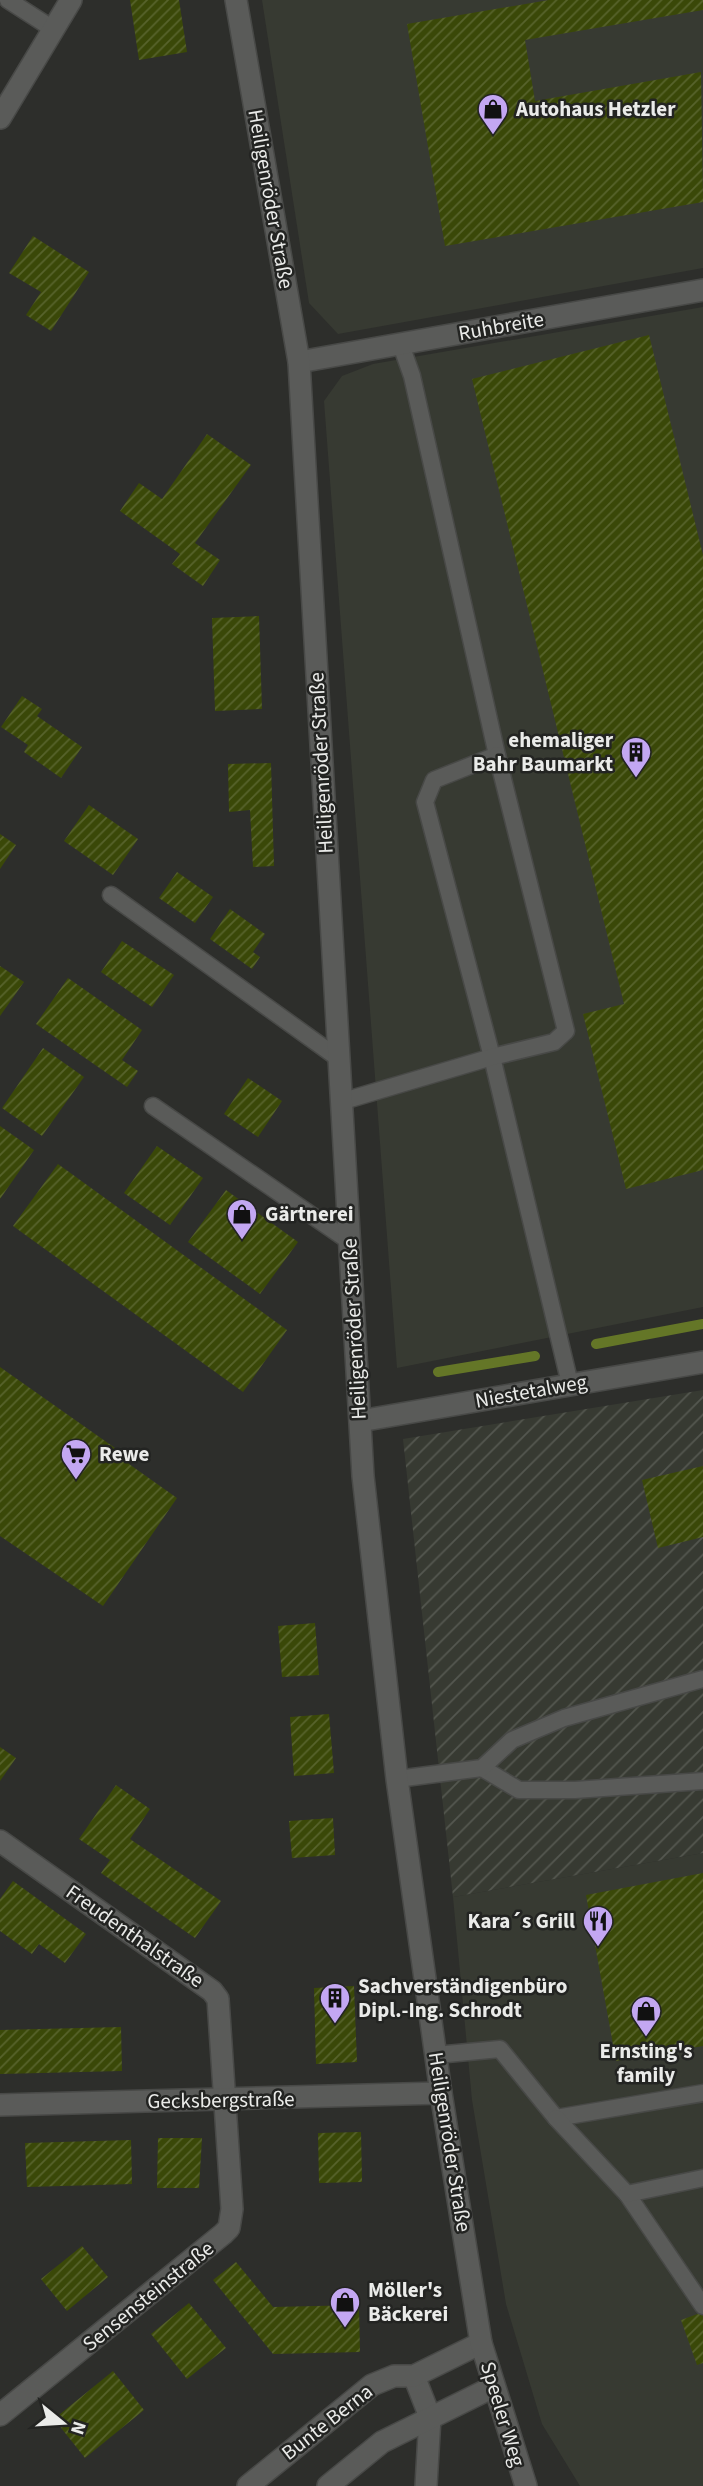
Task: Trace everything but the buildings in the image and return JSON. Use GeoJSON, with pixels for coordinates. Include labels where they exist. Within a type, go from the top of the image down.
{"type":"FeatureCollection","features":[{"type":"Feature","properties":{"kind":"street"},"geometry":{"type":"LineString","coordinates":[[0,118],[71,0]]}},
{"type":"Feature","properties":{"kind":"street","name":"Heiligenröder Straße"},"geometry":{"type":"LineString","coordinates":[[236,0],[299,362],[365,1501],[397,1779],[441,2093],[481,2343]]}},
{"type":"Feature","properties":{"kind":"street","name":"Ruhbreite"},"geometry":{"type":"LineString","coordinates":[[299,362],[703,290]]}},
{"type":"Feature","properties":{"kind":"street","name":"Niestetalweg"},"geometry":{"type":"LineString","coordinates":[[360,1421],[703,1362]]}},
{"type":"Feature","properties":{"kind":"street","name":"Freudenthalstraße"},"geometry":{"type":"LineString","coordinates":[[0,1841],[212,1991],[218,1999],[220,2013],[226,2101]]}},
{"type":"Feature","properties":{"kind":"street","name":"Gecksbergstraße"},"geometry":{"type":"LineString","coordinates":[[0,2105],[226,2101],[441,2093]]}},
{"type":"Feature","properties":{"kind":"street","name":"Sensensteinstraße"},"geometry":{"type":"LineString","coordinates":[[0,2415],[229,2228],[232,2209],[226,2101]]}},
{"type":"Feature","properties":{"kind":"street"},"geometry":{"type":"LineString","coordinates":[[426,2486],[430,2417],[414,2376],[481,2343]]}},
{"type":"Feature","properties":{"kind":"street","name":"Speeler Weg"},"geometry":{"type":"LineString","coordinates":[[481,2343],[526,2486]]}},
{"type":"Feature","properties":{"kind":"street","name":"Bunte Berna"},"geometry":{"type":"LineString","coordinates":[[248,2486],[372,2385],[394,2376],[414,2376]]}},
{"type":"Feature","properties":{"kind":"street"},"geometry":{"type":"LineString","coordinates":[[328,2486],[382,2442],[494,2387]]}},
{"type":"Feature","properties":{"kind":"lane"},"geometry":{"type":"LineString","coordinates":[[8,0],[53,29]]}},
{"type":"Feature","properties":{"kind":"lane"},"geometry":{"type":"LineString","coordinates":[[340,1102],[492,1057],[554,1042],[566,1031],[497,755],[412,376],[401,345]]}},
{"type":"Feature","properties":{"kind":"lane"},"geometry":{"type":"LineString","coordinates":[[497,755],[433,780],[425,802],[492,1057],[570,1384]]}},
{"type":"Feature","properties":{"kind":"lane"},"geometry":{"type":"LineString","coordinates":[[111,895],[338,1058]]}},
{"type":"Feature","properties":{"kind":"lane"},"geometry":{"type":"LineString","coordinates":[[153,1106],[349,1241]]}},
{"type":"Feature","properties":{"kind":"lane"},"geometry":{"type":"LineString","coordinates":[[397,1779],[482,1768],[512,1740],[564,1718],[703,1679]]}},
{"type":"Feature","properties":{"kind":"lane"},"geometry":{"type":"LineString","coordinates":[[482,1768],[519,1790],[575,1790],[703,1781]]}},
{"type":"Feature","properties":{"kind":"lane"},"geometry":{"type":"LineString","coordinates":[[436,2055],[500,2049],[556,2118],[627,2194],[703,2306]]}},
{"type":"Feature","properties":{"kind":"lane"},"geometry":{"type":"LineString","coordinates":[[556,2118],[703,2093]]}},
{"type":"Feature","properties":{"kind":"lane"},"geometry":{"type":"LineString","coordinates":[[627,2194],[703,2178]]}},
{"type":"Feature","properties":{"kind":"shaded area","name":"Autohaus Hetzler"},"geometry":{"type":"Polygon","coordinates":[[[262,0],[703,0],[703,268],[338,334],[309,303],[262,0]]]}},
{"type":"Feature","properties":{"kind":"shaded area"},"geometry":{"type":"Polygon","coordinates":[[[703,307],[703,1307],[397,1368],[324,401],[342,376],[373,364],[703,307]]]}},
{"type":"Feature","properties":{"kind":"shaded area"},"geometry":{"type":"Polygon","coordinates":[[[703,1390],[703,1853],[453,1897],[403,1439],[703,1390]]]}},
{"type":"Feature","properties":{"kind":"shaded area"},"geometry":{"type":"Polygon","coordinates":[[[703,1853],[703,2486],[580,2486],[542,2424],[506,2304],[472,2100],[453,1897],[703,1853]]]}},
{"type":"Feature","properties":{"kind":"waterway"},"geometry":{"type":"LineString","coordinates":[[596,1344],[703,1324]]}},
{"type":"Feature","properties":{"kind":"waterway"},"geometry":{"type":"LineString","coordinates":[[438,1372],[535,1356]]}},
{"type":"Feature","properties":{"kind":"place","name":"Autohaus Hetzler"},"geometry":{"type":"Point","coordinates":[493,136]}},
{"type":"Feature","properties":{"kind":"place","name":"ehemaliger Bahr Baumarkt"},"geometry":{"type":"Point","coordinates":[636,779]}},
{"type":"Feature","properties":{"kind":"place","name":"Gärtnerei"},"geometry":{"type":"Point","coordinates":[242,1241]}},
{"type":"Feature","properties":{"kind":"place","name":"Rewe"},"geometry":{"type":"Point","coordinates":[76,1481]}},
{"type":"Feature","properties":{"kind":"place","name":"Kara´s Grill"},"geometry":{"type":"Point","coordinates":[598,1948]}},
{"type":"Feature","properties":{"kind":"place","name":"Sachverständigenbüro Dipl.-Ing. Schrodt"},"geometry":{"type":"Point","coordinates":[335,2025]}},
{"type":"Feature","properties":{"kind":"place","name":"Ernsting's family"},"geometry":{"type":"Point","coordinates":[646,2038]}},
{"type":"Feature","properties":{"kind":"place","name":"Möller's Bäckerei"},"geometry":{"type":"Point","coordinates":[345,2329]}}]}
